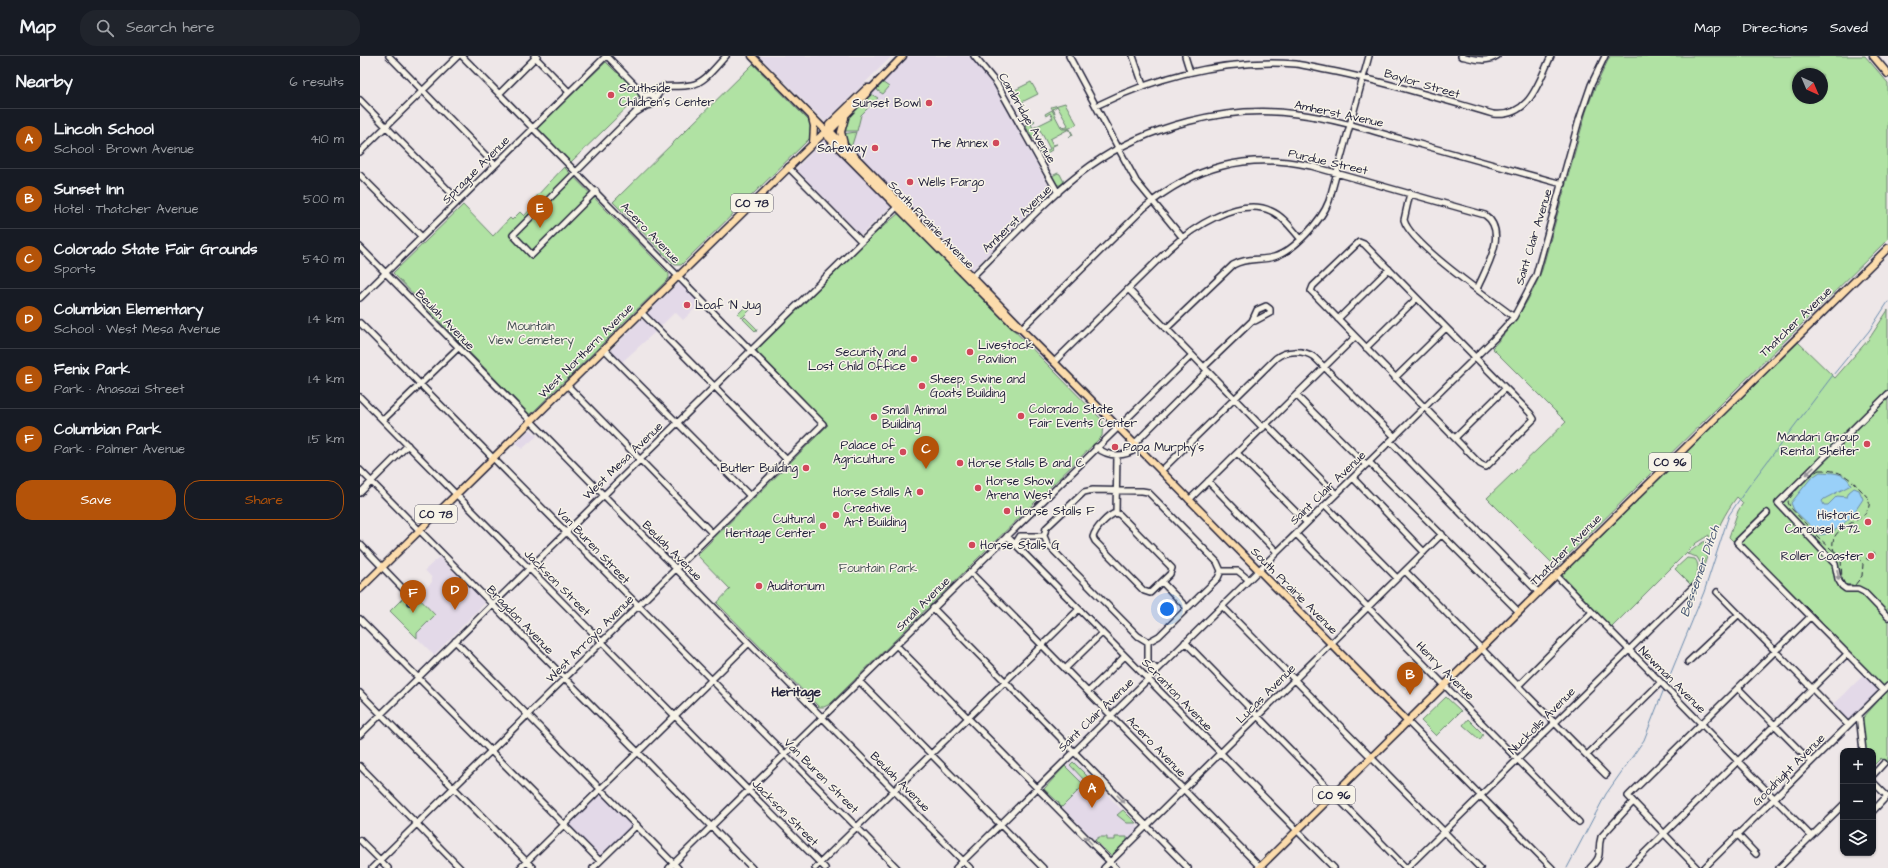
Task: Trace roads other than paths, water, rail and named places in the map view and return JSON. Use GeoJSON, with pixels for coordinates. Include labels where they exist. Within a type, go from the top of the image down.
{"type":"FeatureCollection","features":[{"type":"Feature","properties":{"kind":"main road","name":"South Prairie Avenue"},"geometry":{"type":"LineString","coordinates":[[752,56],[812,116],[846,147],[899,205]]}},
{"type":"Feature","properties":{"kind":"main road","name":"West Northern Avenue"},"geometry":{"type":"LineString","coordinates":[[828,131],[829,125],[903,56]]}},
{"type":"Feature","properties":{"kind":"main road"},"geometry":{"type":"LineString","coordinates":[[1873,56],[1888,74]]}},
{"type":"Feature","properties":{"kind":"main road","name":"West Northern Avenue"},"geometry":{"type":"LineString","coordinates":[[360,589],[788,167],[813,143],[832,129],[870,92],[870,88]]}},
{"type":"Feature","properties":{"kind":"main road"},"geometry":{"type":"LineString","coordinates":[[846,147],[841,132],[847,114]]}},
{"type":"Feature","properties":{"kind":"main road"},"geometry":{"type":"LineString","coordinates":[[812,116],[814,126],[813,143]]}},
{"type":"Feature","properties":{"kind":"main road","name":"South Prairie Avenue"},"geometry":{"type":"LineString","coordinates":[[828,131],[828,137],[899,205],[971,278],[1015,326],[1021,329],[1054,362],[1408,722]]}},
{"type":"Feature","properties":{"kind":"main road","name":"Thatcher Avenue"},"geometry":{"type":"LineString","coordinates":[[1260,868],[1888,248]]}},
{"type":"Feature","properties":{"kind":"street"},"geometry":{"type":"LineString","coordinates":[[389,56],[495,165]]}},
{"type":"Feature","properties":{"kind":"street"},"geometry":{"type":"LineString","coordinates":[[360,152],[458,56]]}},
{"type":"Feature","properties":{"kind":"street","name":"Acero Avenue"},"geometry":{"type":"LineString","coordinates":[[462,56],[823,424]]}},
{"type":"Feature","properties":{"kind":"street"},"geometry":{"type":"LineString","coordinates":[[606,56],[647,96],[655,99]]}},
{"type":"Feature","properties":{"kind":"street","name":"Sprague Avenue"},"geometry":{"type":"LineString","coordinates":[[360,298],[606,56]]}},
{"type":"Feature","properties":{"kind":"street"},"geometry":{"type":"LineString","coordinates":[[596,192],[532,255],[513,236],[635,113],[647,96],[665,85],[692,85],[700,81],[726,56]]}},
{"type":"Feature","properties":{"kind":"street","name":"Cambridge Avenue"},"geometry":{"type":"LineString","coordinates":[[974,56],[997,84],[1058,193]]}},
{"type":"Feature","properties":{"kind":"street"},"geometry":{"type":"LineString","coordinates":[[1069,56],[1120,148],[1136,181],[1182,237]]}},
{"type":"Feature","properties":{"kind":"street"},"geometry":{"type":"LineString","coordinates":[[1133,56],[1143,85]]}},
{"type":"Feature","properties":{"kind":"street"},"geometry":{"type":"LineString","coordinates":[[1186,56],[1190,72]]}},
{"type":"Feature","properties":{"kind":"street"},"geometry":{"type":"LineString","coordinates":[[1166,329],[1233,265],[1245,259],[1275,257],[1290,248],[1316,222],[1326,209],[1369,56]]}},
{"type":"Feature","properties":{"kind":"street"},"geometry":{"type":"LineString","coordinates":[[1461,56],[1475,60],[1490,60],[1497,56]]}},
{"type":"Feature","properties":{"kind":"street","name":"Baylor Street"},"geometry":{"type":"LineString","coordinates":[[1096,106],[1143,85],[1190,72],[1236,65],[1263,63],[1297,65],[1363,78],[1493,114],[1504,115],[1523,106],[1532,98],[1551,56]]}},
{"type":"Feature","properties":{"kind":"street","name":"Saint Clair Avenue"},"geometry":{"type":"LineString","coordinates":[[956,868],[1395,437],[1494,339],[1514,317],[1536,275],[1586,99],[1605,56]]}},
{"type":"Feature","properties":{"kind":"street"},"geometry":{"type":"LineString","coordinates":[[499,94],[536,57],[569,92]]}},
{"type":"Feature","properties":{"kind":"street"},"geometry":{"type":"LineString","coordinates":[[635,113],[648,105],[653,104],[665,85]]}},
{"type":"Feature","properties":{"kind":"street"},"geometry":{"type":"LineString","coordinates":[[647,96],[645,104],[648,105]]}},
{"type":"Feature","properties":{"kind":"street"},"geometry":{"type":"LineString","coordinates":[[360,100],[459,201]]}},
{"type":"Feature","properties":{"kind":"street","name":"Amherst Avenue"},"geometry":{"type":"LineString","coordinates":[[971,278],[1058,193],[1090,166],[1120,148],[1153,132],[1184,123],[1252,112],[1296,114],[1349,124],[1562,184]]}},
{"type":"Feature","properties":{"kind":"street","name":"Purdue Street"},"geometry":{"type":"LineString","coordinates":[[1021,329],[1153,201],[1179,183],[1195,175],[1236,162],[1255,160],[1286,161],[1337,173],[1480,212],[1492,221],[1497,236],[1477,289]]}},
{"type":"Feature","properties":{"kind":"street"},"geometry":{"type":"LineString","coordinates":[[788,167],[861,241]]}},
{"type":"Feature","properties":{"kind":"street"},"geometry":{"type":"LineString","coordinates":[[360,175],[422,237]]}},
{"type":"Feature","properties":{"kind":"street"},"geometry":{"type":"LineString","coordinates":[[1410,193],[1404,215],[1407,228],[1441,261],[1514,317]]}},
{"type":"Feature","properties":{"kind":"street","name":"West Mesa Avenue"},"geometry":{"type":"LineString","coordinates":[[360,735],[899,205]]}},
{"type":"Feature","properties":{"kind":"street"},"geometry":{"type":"LineString","coordinates":[[1054,362],[1182,237],[1205,222],[1219,216],[1244,209],[1266,209],[1279,215],[1300,238]]}},
{"type":"Feature","properties":{"kind":"street"},"geometry":{"type":"LineString","coordinates":[[1359,242],[1364,244],[1389,269],[1530,413],[1534,419],[1486,467],[1395,378],[1311,291],[1313,286],[1359,242]]}},
{"type":"Feature","properties":{"kind":"street","name":"Beulah Avenue"},"geometry":{"type":"LineString","coordinates":[[360,247],[748,644],[970,868]]}},
{"type":"Feature","properties":{"kind":"street"},"geometry":{"type":"LineString","coordinates":[[1338,319],[1389,269]]}},
{"type":"Feature","properties":{"kind":"street"},"geometry":{"type":"LineString","coordinates":[[1128,289],[1235,399],[1336,494]]}},
{"type":"Feature","properties":{"kind":"street"},"geometry":{"type":"LineString","coordinates":[[1366,348],[1417,298]]}},
{"type":"Feature","properties":{"kind":"street"},"geometry":{"type":"LineString","coordinates":[[641,312],[786,460]]}},
{"type":"Feature","properties":{"kind":"street"},"geometry":{"type":"LineString","coordinates":[[1096,448],[1106,454],[1117,456],[1129,453],[1205,369],[1252,321]]}},
{"type":"Feature","properties":{"kind":"street","name":"Van Buren Street"},"geometry":{"type":"LineString","coordinates":[[360,323],[897,868]]}},
{"type":"Feature","properties":{"kind":"street"},"geometry":{"type":"LineString","coordinates":[[1395,378],[1446,328]]}},
{"type":"Feature","properties":{"kind":"street"},"geometry":{"type":"LineString","coordinates":[[1189,500],[1355,337]]}},
{"type":"Feature","properties":{"kind":"street"},"geometry":{"type":"LineString","coordinates":[[383,420],[458,348]]}},
{"type":"Feature","properties":{"kind":"street"},"geometry":{"type":"LineString","coordinates":[[604,348],[750,496]]}},
{"type":"Feature","properties":{"kind":"street"},"geometry":{"type":"LineString","coordinates":[[1161,471],[1276,358],[1284,353],[1305,352],[1311,354],[1395,437]]}},
{"type":"Feature","properties":{"kind":"street","name":"Small Avenue"},"geometry":{"type":"LineString","coordinates":[[669,868],[1192,355]]}},
{"type":"Feature","properties":{"kind":"street"},"geometry":{"type":"LineString","coordinates":[[567,385],[712,533]]}},
{"type":"Feature","properties":{"kind":"street"},"geometry":{"type":"LineString","coordinates":[[1455,438],[1505,389]]}},
{"type":"Feature","properties":{"kind":"street"},"geometry":{"type":"LineString","coordinates":[[1888,394],[1778,503],[1835,564],[1838,579],[1842,586],[1846,589],[1858,589],[1864,592],[1888,617]]}},
{"type":"Feature","properties":{"kind":"street"},"geometry":{"type":"LineString","coordinates":[[1296,395],[1442,534],[1519,612]]}},
{"type":"Feature","properties":{"kind":"street","name":"Jackson Street"},"geometry":{"type":"LineString","coordinates":[[360,397],[825,868]]}},
{"type":"Feature","properties":{"kind":"street","name":"West Arroyo Avenue"},"geometry":{"type":"LineString","coordinates":[[372,868],[823,424]]}},
{"type":"Feature","properties":{"kind":"street"},"geometry":{"type":"LineString","coordinates":[[1390,441],[1538,592]]}},
{"type":"Feature","properties":{"kind":"street"},"geometry":{"type":"LineString","coordinates":[[360,493],[408,445]]}},
{"type":"Feature","properties":{"kind":"street"},"geometry":{"type":"LineString","coordinates":[[1237,453],[1306,523]]}},
{"type":"Feature","properties":{"kind":"street"},"geometry":{"type":"LineString","coordinates":[[1116,514],[1117,456]]}},
{"type":"Feature","properties":{"kind":"street","name":"Bragdon Avenue"},"geometry":{"type":"LineString","coordinates":[[360,470],[564,679],[752,868]]}},
{"type":"Feature","properties":{"kind":"street"},"geometry":{"type":"LineString","coordinates":[[1353,478],[1424,552]]}},
{"type":"Feature","properties":{"kind":"street"},"geometry":{"type":"LineString","coordinates":[[1208,481],[1277,552]]}},
{"type":"Feature","properties":{"kind":"street"},"geometry":{"type":"LineString","coordinates":[[1089,490],[1142,491],[1151,495],[1217,562],[1221,571],[1218,578],[1159,636],[1148,642],[1138,636],[1048,545],[1044,536],[1046,528],[1084,492],[1089,490]]}},
{"type":"Feature","properties":{"kind":"street"},"geometry":{"type":"LineString","coordinates":[[1325,505],[1397,578]]}},
{"type":"Feature","properties":{"kind":"street"},"geometry":{"type":"LineString","coordinates":[[1767,513],[1738,542],[1883,690]]}},
{"type":"Feature","properties":{"kind":"street"},"geometry":{"type":"LineString","coordinates":[[1116,514],[1120,515],[1170,566],[1171,572],[1152,592],[1146,592],[1094,539],[1095,531],[1111,516],[1116,514]]}},
{"type":"Feature","properties":{"kind":"street"},"geometry":{"type":"LineString","coordinates":[[1015,527],[1020,536]]}},
{"type":"Feature","properties":{"kind":"street","name":"Henry Avenue"},"geometry":{"type":"LineString","coordinates":[[1296,534],[1579,822]]}},
{"type":"Feature","properties":{"kind":"street","name":"Lucas Avenue"},"geometry":{"type":"LineString","coordinates":[[1104,868],[1442,534]]}},
{"type":"Feature","properties":{"kind":"street","name":"Scranton Avenue"},"geometry":{"type":"LineString","coordinates":[[1007,536],[1334,868]]}},
{"type":"Feature","properties":{"kind":"street"},"geometry":{"type":"LineString","coordinates":[[1020,536],[1044,536]]}},
{"type":"Feature","properties":{"kind":"street"},"geometry":{"type":"LineString","coordinates":[[1015,544],[1020,536]]}},
{"type":"Feature","properties":{"kind":"street"},"geometry":{"type":"LineString","coordinates":[[360,544],[410,596],[410,602]]}},
{"type":"Feature","properties":{"kind":"street"},"geometry":{"type":"LineString","coordinates":[[1221,571],[1238,571],[1249,580]]}},
{"type":"Feature","properties":{"kind":"street"},"geometry":{"type":"LineString","coordinates":[[1405,571],[1606,775]]}},
{"type":"Feature","properties":{"kind":"street","name":"Acero Avenue"},"geometry":{"type":"LineString","coordinates":[[970,572],[1260,868]]}},
{"type":"Feature","properties":{"kind":"street","name":"Newman Avenue"},"geometry":{"type":"LineString","coordinates":[[1556,575],[1811,836]]}},
{"type":"Feature","properties":{"kind":"street"},"geometry":{"type":"LineString","coordinates":[[1162,582],[1187,608]]}},
{"type":"Feature","properties":{"kind":"street","name":"Nuckolls Avenue"},"geometry":{"type":"LineString","coordinates":[[1407,868],[1692,588]]}},
{"type":"Feature","properties":{"kind":"street"},"geometry":{"type":"LineString","coordinates":[[1718,592],[1848,725]]}},
{"type":"Feature","properties":{"kind":"street"},"geometry":{"type":"LineString","coordinates":[[1222,606],[1480,868]]}},
{"type":"Feature","properties":{"kind":"street"},"geometry":{"type":"LineString","coordinates":[[933,608],[1188,868]]}},
{"type":"Feature","properties":{"kind":"street"},"geometry":{"type":"LineString","coordinates":[[815,868],[1079,609]]}},
{"type":"Feature","properties":{"kind":"street"},"geometry":{"type":"LineString","coordinates":[[1518,686],[1592,612]]}},
{"type":"Feature","properties":{"kind":"street"},"geometry":{"type":"LineString","coordinates":[[1688,662],[1739,614]]}},
{"type":"Feature","properties":{"kind":"street"},"geometry":{"type":"LineString","coordinates":[[1697,868],[1628,796],[1810,617]]}},
{"type":"Feature","properties":{"kind":"street"},"geometry":{"type":"LineString","coordinates":[[360,619],[600,861]]}},
{"type":"Feature","properties":{"kind":"street"},"geometry":{"type":"LineString","coordinates":[[1065,669],[1102,633]]}},
{"type":"Feature","properties":{"kind":"street"},"geometry":{"type":"LineString","coordinates":[[455,641],[678,868]]}},
{"type":"Feature","properties":{"kind":"street"},"geometry":{"type":"LineString","coordinates":[[1148,642],[1148,665]]}},
{"type":"Feature","properties":{"kind":"street"},"geometry":{"type":"LineString","coordinates":[[1185,642],[1407,868]]}},
{"type":"Feature","properties":{"kind":"street"},"geometry":{"type":"LineString","coordinates":[[520,868],[748,644]]}},
{"type":"Feature","properties":{"kind":"street"},"geometry":{"type":"LineString","coordinates":[[896,645],[1116,868]]}},
{"type":"Feature","properties":{"kind":"street"},"geometry":{"type":"LineString","coordinates":[[1629,868],[1847,654]]}},
{"type":"Feature","properties":{"kind":"street"},"geometry":{"type":"LineString","coordinates":[[1088,692],[1125,656]]}},
{"type":"Feature","properties":{"kind":"street"},"geometry":{"type":"LineString","coordinates":[[1139,671],[1148,665],[1153,666],[1157,670]]}},
{"type":"Feature","properties":{"kind":"street"},"geometry":{"type":"LineString","coordinates":[[859,681],[1043,868]]}},
{"type":"Feature","properties":{"kind":"street"},"geometry":{"type":"LineString","coordinates":[[1587,755],[1660,683]]}},
{"type":"Feature","properties":{"kind":"street","name":"Goodnight Avenue"},"geometry":{"type":"LineString","coordinates":[[1704,868],[1888,686]]}},
{"type":"Feature","properties":{"kind":"street"},"geometry":{"type":"LineString","coordinates":[[1738,688],[1811,762]]}},
{"type":"Feature","properties":{"kind":"street"},"geometry":{"type":"LineString","coordinates":[[360,693],[533,868]]}},
{"type":"Feature","properties":{"kind":"street"},"geometry":{"type":"LineString","coordinates":[[1859,715],[1863,748]]}},
{"type":"Feature","properties":{"kind":"street","name":"South Prairie Avenue"},"geometry":{"type":"LineString","coordinates":[[1408,722],[1552,868]]}},
{"type":"Feature","properties":{"kind":"street"},"geometry":{"type":"LineString","coordinates":[[1876,772],[1884,763]]}},
{"type":"Feature","properties":{"kind":"street"},"geometry":{"type":"LineString","coordinates":[[360,766],[460,868]]}},
{"type":"Feature","properties":{"kind":"street"},"geometry":{"type":"LineString","coordinates":[[1876,785],[1887,796],[1876,808]]}},
{"type":"Feature","properties":{"kind":"street"},"geometry":{"type":"LineString","coordinates":[[1590,868],[1599,859],[1599,844],[1601,837],[1633,802]]}},
{"type":"Feature","properties":{"kind":"street"},"geometry":{"type":"LineString","coordinates":[[1779,868],[1840,808]]}},
{"type":"Feature","properties":{"kind":"street"},"geometry":{"type":"LineString","coordinates":[[593,868],[637,825]]}},
{"type":"Feature","properties":{"kind":"street"},"geometry":{"type":"LineString","coordinates":[[1737,834],[1756,854]]}},
{"type":"Feature","properties":{"kind":"street"},"geometry":{"type":"LineString","coordinates":[[360,840],[388,868]]}},
{"type":"Feature","properties":{"kind":"street"},"geometry":{"type":"LineString","coordinates":[[742,868],[747,863]]}},
{"type":"Feature","properties":{"kind":"water"},"geometry":{"type":"Polygon","coordinates":[[[1820,472],[1842,475],[1851,485],[1824,499],[1822,501],[1824,505],[1828,505],[1837,496],[1847,497],[1849,492],[1854,488],[1859,490],[1863,499],[1855,511],[1840,527],[1827,534],[1820,535],[1794,510],[1791,503],[1811,478],[1820,472]]]}},
{"type":"Feature","properties":{"kind":"waterway","name":"Bessemer Ditch"},"geometry":{"type":"LineString","coordinates":[[1666,685],[1704,592],[1729,515],[1748,487],[1833,375],[1869,331],[1888,302]]}},
{"type":"Feature","properties":{"kind":"waterway","name":"Bessemer Ditch"},"geometry":{"type":"LineString","coordinates":[[1567,868],[1606,794],[1644,740],[1664,689]]}},
{"type":"Feature","properties":{"kind":"railway"},"geometry":{"type":"LineString","coordinates":[[1819,470],[1828,470],[1842,474],[1858,486],[1868,498],[1869,506],[1866,513],[1843,528],[1836,534],[1833,541],[1834,551],[1844,557],[1857,557],[1863,564],[1862,576],[1855,585],[1847,585],[1842,581],[1841,558],[1818,537],[1790,507],[1788,502],[1802,484],[1811,475],[1819,470]]}},
{"type":"Feature","properties":{"kind":"railway"},"geometry":{"type":"LineString","coordinates":[[1874,552],[1875,555],[1868,560],[1866,558],[1874,552]]}},
{"type":"Feature","properties":{"kind":"place","name":"Southside Children's Center"},"geometry":{"type":"Point","coordinates":[611,95]}},
{"type":"Feature","properties":{"kind":"place","name":"Sunset Bowl"},"geometry":{"type":"Point","coordinates":[929,103]}},
{"type":"Feature","properties":{"kind":"place","name":"The Annex"},"geometry":{"type":"Point","coordinates":[996,143]}},
{"type":"Feature","properties":{"kind":"place","name":"Safeway"},"geometry":{"type":"Point","coordinates":[875,148]}},
{"type":"Feature","properties":{"kind":"place","name":"Wells Fargo"},"geometry":{"type":"Point","coordinates":[910,182]}},
{"type":"Feature","properties":{"kind":"place","name":"Fenix Park"},"geometry":{"type":"Point","coordinates":[540,228]}},
{"type":"Feature","properties":{"kind":"place","name":"Loaf 'N Jug"},"geometry":{"type":"Point","coordinates":[687,305]}},
{"type":"Feature","properties":{"kind":"place","name":"Livestock Pavilion"},"geometry":{"type":"Point","coordinates":[970,352]}},
{"type":"Feature","properties":{"kind":"place","name":"Security and Lost Child Office"},"geometry":{"type":"Point","coordinates":[914,359]}},
{"type":"Feature","properties":{"kind":"place","name":"Sheep, Swine and Goats Building"},"geometry":{"type":"Point","coordinates":[922,386]}},
{"type":"Feature","properties":{"kind":"place","name":"Colorado State Fair Events Center"},"geometry":{"type":"Point","coordinates":[1021,416]}},
{"type":"Feature","properties":{"kind":"place","name":"Small Animal Building"},"geometry":{"type":"Point","coordinates":[874,417]}},
{"type":"Feature","properties":{"kind":"place","name":"Mandari Group Rental Shelter"},"geometry":{"type":"Point","coordinates":[1867,444]}},
{"type":"Feature","properties":{"kind":"place","name":"Papa Murphy's"},"geometry":{"type":"Point","coordinates":[1115,447]}},
{"type":"Feature","properties":{"kind":"place","name":"Palace of Agriculture"},"geometry":{"type":"Point","coordinates":[903,452]}},
{"type":"Feature","properties":{"kind":"place","name":"Horse Stalls B and C"},"geometry":{"type":"Point","coordinates":[960,463]}},
{"type":"Feature","properties":{"kind":"place","name":"Butler Building"},"geometry":{"type":"Point","coordinates":[806,468]}},
{"type":"Feature","properties":{"kind":"place","name":"Colorado State Fair Grounds"},"geometry":{"type":"Point","coordinates":[926,469]}},
{"type":"Feature","properties":{"kind":"place","name":"Horse Show Arena West"},"geometry":{"type":"Point","coordinates":[978,488]}},
{"type":"Feature","properties":{"kind":"place","name":"Horse Stalls A"},"geometry":{"type":"Point","coordinates":[920,492]}},
{"type":"Feature","properties":{"kind":"place","name":"Horse Stalls F"},"geometry":{"type":"Point","coordinates":[1007,511]}},
{"type":"Feature","properties":{"kind":"place","name":"Creative Art Building"},"geometry":{"type":"Point","coordinates":[836,515]}},
{"type":"Feature","properties":{"kind":"place","name":"Historic Carousel #72"},"geometry":{"type":"Point","coordinates":[1868,522]}},
{"type":"Feature","properties":{"kind":"place","name":"Cultural Heritage Center"},"geometry":{"type":"Point","coordinates":[823,526]}},
{"type":"Feature","properties":{"kind":"place","name":"Horse Stalls G"},"geometry":{"type":"Point","coordinates":[972,545]}},
{"type":"Feature","properties":{"kind":"place","name":"Roller Coaster"},"geometry":{"type":"Point","coordinates":[1871,556]}},
{"type":"Feature","properties":{"kind":"place","name":"Auditorium"},"geometry":{"type":"Point","coordinates":[759,586]}},
{"type":"Feature","properties":{"kind":"place","name":"Columbian Elementary"},"geometry":{"type":"Point","coordinates":[455,610]}},
{"type":"Feature","properties":{"kind":"place","name":"Columbian Park"},"geometry":{"type":"Point","coordinates":[413,613]}},
{"type":"Feature","properties":{"kind":"place","name":"Sunset Inn"},"geometry":{"type":"Point","coordinates":[1410,695]}},
{"type":"Feature","properties":{"kind":"place","name":"Lincoln School"},"geometry":{"type":"Point","coordinates":[1092,808]}},
{"type":"Feature","properties":{"kind":"district","name":"Heritage"},"geometry":{"type":"Point","coordinates":[796,692]}},
{"type":"Feature","properties":{"kind":"park label","name":"Mountain View Cemetery"},"geometry":{"type":"Point","coordinates":[531,333]}},
{"type":"Feature","properties":{"kind":"park label","name":"Fountain Park"},"geometry":{"type":"Point","coordinates":[878,568]}}]}
